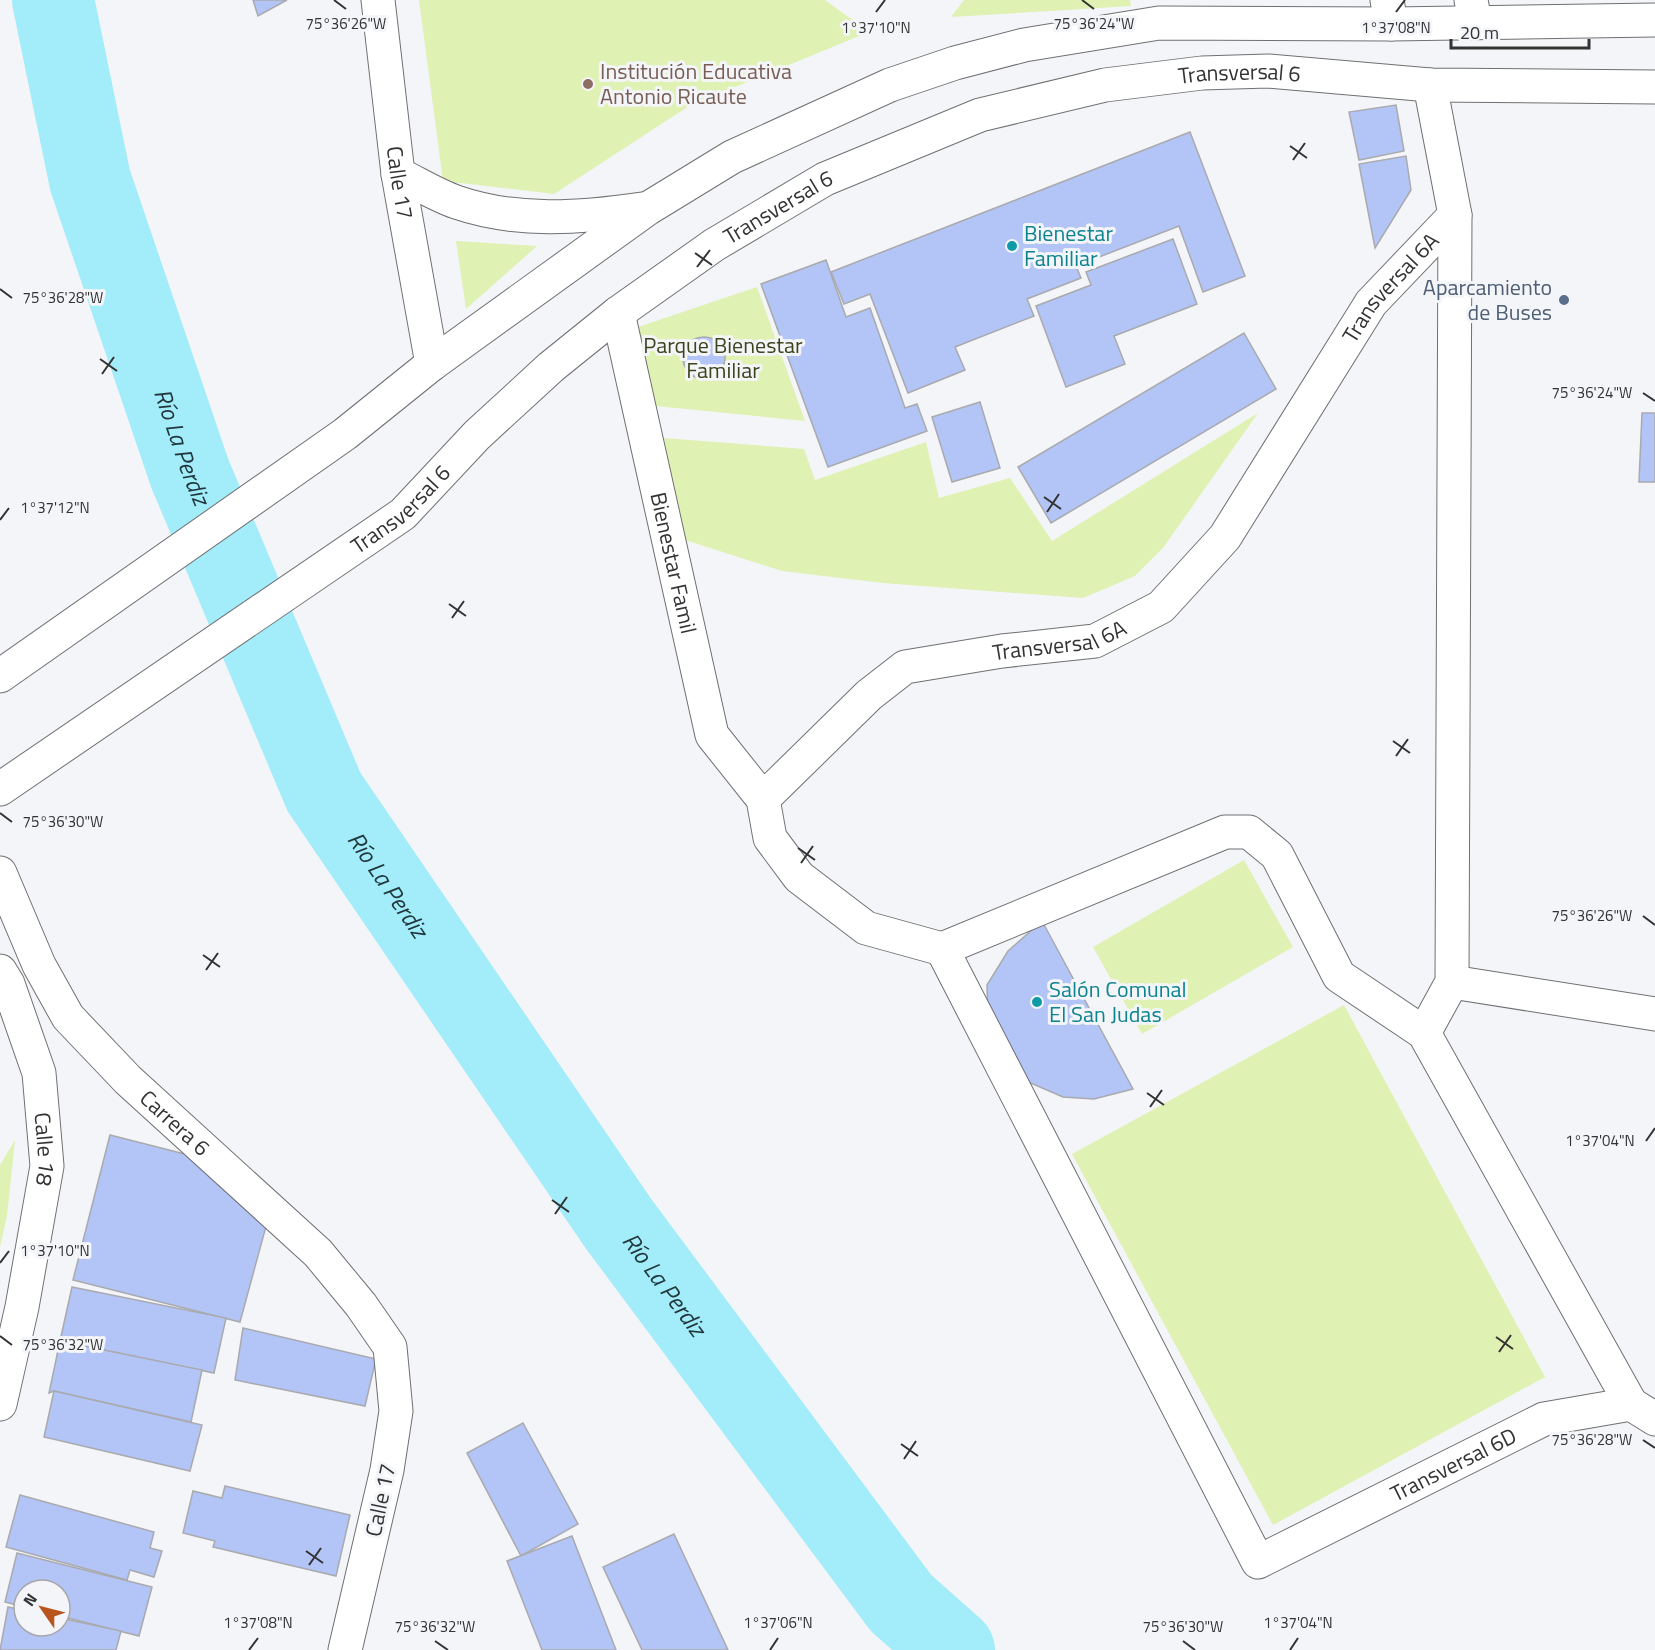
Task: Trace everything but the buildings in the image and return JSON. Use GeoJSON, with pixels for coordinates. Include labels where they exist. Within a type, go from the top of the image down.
{"type":"FeatureCollection","features":[{"type":"Feature","properties":{"kind":"main road","name":"Calle 17"},"geometry":{"type":"LineString","coordinates":[[378,0],[398,174],[432,364]]}},
{"type":"Feature","properties":{"kind":"main road"},"geometry":{"type":"LineString","coordinates":[[0,676],[345,434],[432,364],[647,208],[732,157],[890,85],[955,63],[1024,45],[1159,23],[1389,12],[1473,11],[1655,20]]}},
{"type":"Feature","properties":{"kind":"main road","name":"Transversal 6"},"geometry":{"type":"LineString","coordinates":[[12,780],[403,514],[477,435],[551,367],[618,313],[714,245],[825,179],[980,115],[1104,85],[1202,73],[1268,71],[1430,85],[1655,87]]}},
{"type":"Feature","properties":{"kind":"main road"},"geometry":{"type":"LineString","coordinates":[[1424,1032],[1452,982],[1455,216],[1430,85]]}},
{"type":"Feature","properties":{"kind":"main road"},"geometry":{"type":"LineString","coordinates":[[398,174],[456,202],[519,217],[584,218],[647,208]]}},
{"type":"Feature","properties":{"kind":"main road","name":"Transversal 6A"},"geometry":{"type":"LineString","coordinates":[[763,799],[869,695],[905,667],[1002,651],[1095,641],[1161,607],[1225,537],[1371,303],[1455,216]]}},
{"type":"Feature","properties":{"kind":"main road","name":"Bienestar Famil"},"geometry":{"type":"LineString","coordinates":[[618,313],[712,735],[763,799]]}},
{"type":"Feature","properties":{"kind":"main road"},"geometry":{"type":"LineString","coordinates":[[763,799],[770,838],[799,877],[866,928],[942,949],[1225,832],[1249,832],[1277,855],[1339,976],[1424,1032],[1643,1412]]}},
{"type":"Feature","properties":{"kind":"main road","name":"Carrera 6"},"geometry":{"type":"LineString","coordinates":[[0,873],[39,965],[68,1017],[128,1080],[318,1253],[361,1305],[390,1347]]}},
{"type":"Feature","properties":{"kind":"main road","name":"Transversal 6D"},"geometry":{"type":"LineString","coordinates":[[942,949],[1258,1562],[1544,1419],[1643,1412]]}},
{"type":"Feature","properties":{"kind":"main road","name":"Calle 18"},"geometry":{"type":"LineString","coordinates":[[0,971],[8,984],[39,1074],[47,1166],[22,1306],[0,1404]]}},
{"type":"Feature","properties":{"kind":"main road"},"geometry":{"type":"LineString","coordinates":[[1452,982],[1655,1014]]}},
{"type":"Feature","properties":{"kind":"main road","name":"Calle 17"},"geometry":{"type":"LineString","coordinates":[[345,1650],[389,1458],[396,1411],[390,1347]]}},
{"type":"Feature","properties":{"kind":"green space","name":"Institución Educativa Antonio Ricaute"},"geometry":{"type":"Polygon","coordinates":[[[419,0],[825,0],[869,32],[689,106],[554,194],[443,181],[419,0]]]}},
{"type":"Feature","properties":{"kind":"green space"},"geometry":{"type":"Polygon","coordinates":[[[964,0],[1130,0],[1131,6],[951,17],[964,0]]]}},
{"type":"Feature","properties":{"kind":"green space"},"geometry":{"type":"Polygon","coordinates":[[[456,241],[537,246],[466,309],[456,241]]]}},
{"type":"Feature","properties":{"kind":"green space","name":"Parque Bienestar Familiar"},"geometry":{"type":"Polygon","coordinates":[[[757,287],[805,421],[656,406],[638,327],[757,287]]]}},
{"type":"Feature","properties":{"kind":"green space"},"geometry":{"type":"Polygon","coordinates":[[[1258,413],[1163,548],[1135,576],[1083,598],[883,583],[782,571],[682,539],[664,438],[804,449],[815,480],[926,442],[939,498],[1010,478],[1052,541],[1258,413]]]}},
{"type":"Feature","properties":{"kind":"green space"},"geometry":{"type":"Polygon","coordinates":[[[1244,860],[1293,947],[1142,1034],[1093,947],[1244,860]]]}},
{"type":"Feature","properties":{"kind":"green space"},"geometry":{"type":"Polygon","coordinates":[[[1344,1005],[1545,1377],[1273,1525],[1072,1154],[1344,1005]]]}},
{"type":"Feature","properties":{"kind":"green space"},"geometry":{"type":"Polygon","coordinates":[[[15,1140],[7,1216],[0,1247],[0,1165],[15,1140]]]}},
{"type":"Feature","properties":{"kind":"waterway","name":"Río La Perdiz"},"geometry":{"type":"LineString","coordinates":[[53,0],[90,180],[190,474],[324,792],[618,1223],[901,1603],[954,1650]]}},
{"type":"Feature","properties":{"kind":"place","name":"Institución Educativa Antonio Ricaute"},"geometry":{"type":"Point","coordinates":[588,84]}},
{"type":"Feature","properties":{"kind":"place","name":"Bienestar Familiar"},"geometry":{"type":"Point","coordinates":[1012,246]}},
{"type":"Feature","properties":{"kind":"place","name":"Aparcamiento de Buses"},"geometry":{"type":"Point","coordinates":[1564,300]}},
{"type":"Feature","properties":{"kind":"place","name":"Salón Comunal El San Judas"},"geometry":{"type":"Point","coordinates":[1037,1002]}}]}
